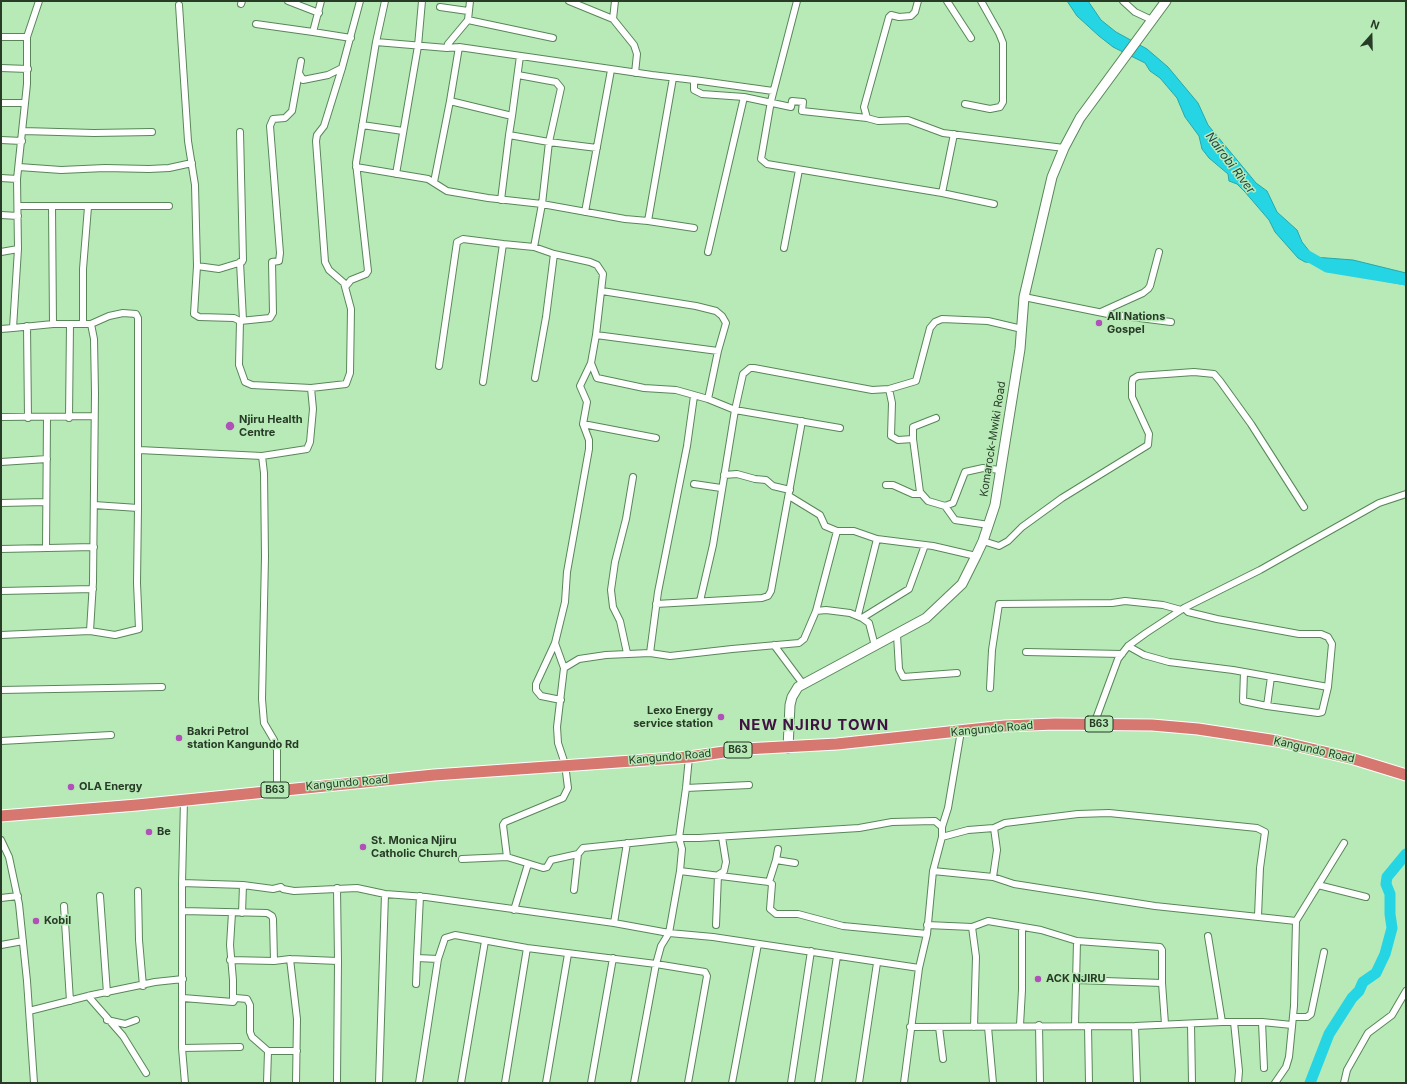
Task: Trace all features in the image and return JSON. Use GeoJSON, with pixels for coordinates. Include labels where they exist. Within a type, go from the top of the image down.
{"type":"FeatureCollection","features":[{"type":"Feature","properties":{"kind":"highway","name":"Kangundo Road"},"geometry":{"type":"LineString","coordinates":[[1,816],[184,800],[277,789],[565,764],[689,757],[745,749],[788,748],[881,740],[1005,726],[1094,724],[1152,725],[1198,729],[1269,740],[1354,759],[1406,775]]}},
{"type":"Feature","properties":{"kind":"main road","name":"Komarock-Mwiki Road"},"geometry":{"type":"LineString","coordinates":[[788,748],[790,705],[795,690],[803,684],[897,635],[926,618],[962,584],[983,541],[995,505],[1022,329],[1024,297],[1052,177],[1064,148],[1080,118],[1166,1]]}},
{"type":"Feature","properties":{"kind":"street"},"geometry":{"type":"LineString","coordinates":[[13,328],[18,249],[17,179],[28,69],[27,37],[39,1]]}},
{"type":"Feature","properties":{"kind":"street"},"geometry":{"type":"LineString","coordinates":[[288,1],[319,13]]}},
{"type":"Feature","properties":{"kind":"street"},"geometry":{"type":"LineString","coordinates":[[313,32],[321,1]]}},
{"type":"Feature","properties":{"kind":"street"},"geometry":{"type":"LineString","coordinates":[[240,262],[242,320],[239,365],[245,382],[252,385],[311,388],[340,386],[346,384],[349,379],[351,309],[346,286],[341,278],[329,270],[325,262],[316,140],[317,135],[324,126],[351,38],[360,1]]}},
{"type":"Feature","properties":{"kind":"street"},"geometry":{"type":"LineString","coordinates":[[346,286],[351,280],[366,274],[368,271],[356,167],[357,148],[385,1]]}},
{"type":"Feature","properties":{"kind":"street"},"geometry":{"type":"LineString","coordinates":[[396,174],[418,46],[422,1]]}},
{"type":"Feature","properties":{"kind":"street"},"geometry":{"type":"LineString","coordinates":[[447,48],[448,44],[468,20],[470,1]]}},
{"type":"Feature","properties":{"kind":"street"},"geometry":{"type":"LineString","coordinates":[[570,1],[613,19],[634,45],[637,54],[635,73]]}},
{"type":"Feature","properties":{"kind":"street"},"geometry":{"type":"LineString","coordinates":[[613,19],[615,1]]}},
{"type":"Feature","properties":{"kind":"street"},"geometry":{"type":"LineString","coordinates":[[797,1],[773,91],[761,159],[767,164],[942,193],[994,204]]}},
{"type":"Feature","properties":{"kind":"street"},"geometry":{"type":"LineString","coordinates":[[867,118],[864,107],[888,17],[892,15],[899,17],[911,16],[915,12],[918,1]]}},
{"type":"Feature","properties":{"kind":"street"},"geometry":{"type":"LineString","coordinates":[[947,1],[971,38]]}},
{"type":"Feature","properties":{"kind":"street"},"geometry":{"type":"LineString","coordinates":[[965,104],[990,109],[1000,107],[1003,102],[1003,44],[1000,33],[981,1]]}},
{"type":"Feature","properties":{"kind":"street"},"geometry":{"type":"LineString","coordinates":[[1123,1],[1135,12],[1152,20]]}},
{"type":"Feature","properties":{"kind":"street"},"geometry":{"type":"LineString","coordinates":[[179,5],[188,130],[195,185],[197,266],[195,316],[234,318],[242,320],[270,318],[273,313],[272,262],[279,261],[280,253],[270,126],[273,119],[285,118],[292,111],[301,61]]}},
{"type":"Feature","properties":{"kind":"street"},"geometry":{"type":"LineString","coordinates":[[440,7],[468,11]]}},
{"type":"Feature","properties":{"kind":"street"},"geometry":{"type":"LineString","coordinates":[[468,20],[553,38]]}},
{"type":"Feature","properties":{"kind":"street"},"geometry":{"type":"LineString","coordinates":[[256,24],[351,38]]}},
{"type":"Feature","properties":{"kind":"street"},"geometry":{"type":"LineString","coordinates":[[1,36],[27,37]]}},
{"type":"Feature","properties":{"kind":"street"},"geometry":{"type":"LineString","coordinates":[[376,42],[447,48],[459,47],[611,70],[773,91]]}},
{"type":"Feature","properties":{"kind":"street"},"geometry":{"type":"LineString","coordinates":[[434,182],[459,47]]}},
{"type":"Feature","properties":{"kind":"street"},"geometry":{"type":"LineString","coordinates":[[501,200],[520,56]]}},
{"type":"Feature","properties":{"kind":"street"},"geometry":{"type":"LineString","coordinates":[[1,68],[28,69]]}},
{"type":"Feature","properties":{"kind":"street"},"geometry":{"type":"LineString","coordinates":[[299,73],[303,80],[328,75],[342,68]]}},
{"type":"Feature","properties":{"kind":"street"},"geometry":{"type":"LineString","coordinates":[[585,212],[611,70]]}},
{"type":"Feature","properties":{"kind":"street"},"geometry":{"type":"LineString","coordinates":[[518,75],[556,82],[561,88],[549,142],[542,204],[534,247]]}},
{"type":"Feature","properties":{"kind":"street"},"geometry":{"type":"LineString","coordinates":[[648,221],[673,78]]}},
{"type":"Feature","properties":{"kind":"street"},"geometry":{"type":"LineString","coordinates":[[694,80],[694,90],[702,94],[744,97],[791,106],[792,101],[803,102],[802,110],[867,118],[878,121],[908,120],[944,133],[967,134],[1064,148]]}},
{"type":"Feature","properties":{"kind":"street"},"geometry":{"type":"LineString","coordinates":[[708,252],[744,97]]}},
{"type":"Feature","properties":{"kind":"street"},"geometry":{"type":"LineString","coordinates":[[450,101],[512,116]]}},
{"type":"Feature","properties":{"kind":"street"},"geometry":{"type":"LineString","coordinates":[[1,103],[25,103]]}},
{"type":"Feature","properties":{"kind":"street"},"geometry":{"type":"LineString","coordinates":[[362,125],[403,131]]}},
{"type":"Feature","properties":{"kind":"street"},"geometry":{"type":"LineString","coordinates":[[23,131],[94,133],[152,132]]}},
{"type":"Feature","properties":{"kind":"street"},"geometry":{"type":"LineString","coordinates":[[197,266],[219,269],[240,262],[244,257],[240,132]]}},
{"type":"Feature","properties":{"kind":"street"},"geometry":{"type":"LineString","coordinates":[[942,193],[954,134]]}},
{"type":"Feature","properties":{"kind":"street"},"geometry":{"type":"LineString","coordinates":[[509,135],[597,148]]}},
{"type":"Feature","properties":{"kind":"street"},"geometry":{"type":"LineString","coordinates":[[1,140],[22,141]]}},
{"type":"Feature","properties":{"kind":"street"},"geometry":{"type":"LineString","coordinates":[[19,167],[61,170],[105,168],[148,169],[169,168],[192,163]]}},
{"type":"Feature","properties":{"kind":"street"},"geometry":{"type":"LineString","coordinates":[[356,167],[428,179],[447,191],[501,200],[542,204],[694,228]]}},
{"type":"Feature","properties":{"kind":"street"},"geometry":{"type":"LineString","coordinates":[[784,248],[799,170]]}},
{"type":"Feature","properties":{"kind":"street"},"geometry":{"type":"LineString","coordinates":[[1,178],[17,179]]}},
{"type":"Feature","properties":{"kind":"street"},"geometry":{"type":"LineString","coordinates":[[18,206],[169,206]]}},
{"type":"Feature","properties":{"kind":"street"},"geometry":{"type":"LineString","coordinates":[[52,206],[53,324]]}},
{"type":"Feature","properties":{"kind":"street"},"geometry":{"type":"LineString","coordinates":[[83,324],[83,269],[88,207]]}},
{"type":"Feature","properties":{"kind":"street"},"geometry":{"type":"LineString","coordinates":[[1,215],[18,216]]}},
{"type":"Feature","properties":{"kind":"street"},"geometry":{"type":"LineString","coordinates":[[439,366],[457,242],[463,239],[534,247],[554,254],[590,262],[597,265],[603,274],[602,291],[591,363],[580,386],[586,402],[583,424],[589,440],[589,449],[568,572],[565,602],[555,643],[536,684],[536,690],[541,696],[561,700]]}},
{"type":"Feature","properties":{"kind":"street"},"geometry":{"type":"LineString","coordinates":[[484,382],[503,244]]}},
{"type":"Feature","properties":{"kind":"street"},"geometry":{"type":"LineString","coordinates":[[1,252],[18,249]]}},
{"type":"Feature","properties":{"kind":"street"},"geometry":{"type":"LineString","coordinates":[[1101,312],[1143,293],[1148,289],[1159,252]]}},
{"type":"Feature","properties":{"kind":"street"},"geometry":{"type":"LineString","coordinates":[[534,378],[546,317],[554,254]]}},
{"type":"Feature","properties":{"kind":"street"},"geometry":{"type":"LineString","coordinates":[[602,291],[696,306],[716,311],[722,316],[726,323],[718,350],[708,399]]}},
{"type":"Feature","properties":{"kind":"street"},"geometry":{"type":"LineString","coordinates":[[1024,297],[1101,312],[1171,322]]}},
{"type":"Feature","properties":{"kind":"street"},"geometry":{"type":"LineString","coordinates":[[1,329],[53,324],[91,324],[108,316],[123,313],[136,314],[138,318],[139,450],[137,583],[139,629],[115,635],[90,632],[1,635]]}},
{"type":"Feature","properties":{"kind":"street"},"geometry":{"type":"LineString","coordinates":[[700,601],[713,545],[734,410],[743,374],[750,368],[872,390],[889,389],[916,381],[930,328],[935,322],[942,319],[978,320],[999,323],[1022,329]]}},
{"type":"Feature","properties":{"kind":"street"},"geometry":{"type":"LineString","coordinates":[[69,418],[70,324]]}},
{"type":"Feature","properties":{"kind":"street"},"geometry":{"type":"LineString","coordinates":[[90,632],[94,547],[95,356],[91,324]]}},
{"type":"Feature","properties":{"kind":"street"},"geometry":{"type":"LineString","coordinates":[[27,326],[28,418]]}},
{"type":"Feature","properties":{"kind":"street"},"geometry":{"type":"LineString","coordinates":[[596,335],[718,350]]}},
{"type":"Feature","properties":{"kind":"street"},"geometry":{"type":"LineString","coordinates":[[591,363],[597,378],[603,381],[644,388],[676,390],[708,399],[734,410],[840,428]]}},
{"type":"Feature","properties":{"kind":"street"},"geometry":{"type":"LineString","coordinates":[[983,541],[999,546],[1008,541],[1022,527],[1062,498],[1148,445],[1149,434],[1132,397],[1133,379],[1138,376],[1194,372],[1214,374],[1251,424],[1304,507]]}},
{"type":"Feature","properties":{"kind":"street"},"geometry":{"type":"LineString","coordinates":[[139,450],[262,456],[307,449],[310,442],[313,409],[311,388]]}},
{"type":"Feature","properties":{"kind":"street"},"geometry":{"type":"LineString","coordinates":[[889,389],[892,403],[891,436],[898,440],[913,439]]}},
{"type":"Feature","properties":{"kind":"street"},"geometry":{"type":"LineString","coordinates":[[650,653],[656,604],[687,446],[694,396]]}},
{"type":"Feature","properties":{"kind":"street"},"geometry":{"type":"LineString","coordinates":[[1,417],[69,418],[94,416]]}},
{"type":"Feature","properties":{"kind":"street"},"geometry":{"type":"LineString","coordinates":[[46,548],[47,417]]}},
{"type":"Feature","properties":{"kind":"street"},"geometry":{"type":"LineString","coordinates":[[936,418],[913,427],[913,439],[921,494],[928,501],[945,506],[953,503],[965,472],[983,468],[1000,470]]}},
{"type":"Feature","properties":{"kind":"street"},"geometry":{"type":"LineString","coordinates":[[656,604],[762,598],[768,596],[771,591],[802,421]]}},
{"type":"Feature","properties":{"kind":"street"},"geometry":{"type":"LineString","coordinates":[[583,424],[656,438]]}},
{"type":"Feature","properties":{"kind":"street"},"geometry":{"type":"LineString","coordinates":[[262,456],[264,473],[265,557],[262,698],[264,723],[274,740],[277,750],[277,789]]}},
{"type":"Feature","properties":{"kind":"street"},"geometry":{"type":"LineString","coordinates":[[1,462],[47,459]]}},
{"type":"Feature","properties":{"kind":"street"},"geometry":{"type":"LineString","coordinates":[[724,475],[738,474],[755,479],[766,480],[773,486],[790,493],[820,515],[825,526],[837,531],[854,531],[877,539],[949,549],[976,556]]}},
{"type":"Feature","properties":{"kind":"street"},"geometry":{"type":"LineString","coordinates":[[626,653],[620,621],[612,603],[611,590],[615,562],[626,519],[633,477]]}},
{"type":"Feature","properties":{"kind":"street"},"geometry":{"type":"LineString","coordinates":[[694,484],[721,488]]}},
{"type":"Feature","properties":{"kind":"street"},"geometry":{"type":"LineString","coordinates":[[886,485],[893,485],[913,494],[921,494]]}},
{"type":"Feature","properties":{"kind":"street"},"geometry":{"type":"LineString","coordinates":[[1094,724],[1110,677],[1128,646],[1183,609],[1260,570],[1379,503],[1406,494]]}},
{"type":"Feature","properties":{"kind":"street"},"geometry":{"type":"LineString","coordinates":[[1,503],[46,502]]}},
{"type":"Feature","properties":{"kind":"street"},"geometry":{"type":"LineString","coordinates":[[94,505],[138,508]]}},
{"type":"Feature","properties":{"kind":"street"},"geometry":{"type":"LineString","coordinates":[[945,506],[955,520],[989,525]]}},
{"type":"Feature","properties":{"kind":"street"},"geometry":{"type":"LineString","coordinates":[[564,668],[585,657],[626,653],[650,653],[670,656],[802,642],[816,610],[837,531]]}},
{"type":"Feature","properties":{"kind":"street"},"geometry":{"type":"LineString","coordinates":[[860,617],[877,539]]}},
{"type":"Feature","properties":{"kind":"street"},"geometry":{"type":"LineString","coordinates":[[860,617],[909,589],[925,546]]}},
{"type":"Feature","properties":{"kind":"street"},"geometry":{"type":"LineString","coordinates":[[1,549],[94,547]]}},
{"type":"Feature","properties":{"kind":"street"},"geometry":{"type":"LineString","coordinates":[[1,591],[93,588]]}},
{"type":"Feature","properties":{"kind":"street"},"geometry":{"type":"LineString","coordinates":[[990,688],[992,650],[999,604],[1112,603],[1125,601],[1163,605],[1183,609],[1198,615],[1266,629],[1309,635],[1321,634],[1328,638],[1332,644],[1328,687],[1322,712],[1318,713],[1267,706],[1243,701],[1244,672]]}},
{"type":"Feature","properties":{"kind":"street"},"geometry":{"type":"LineString","coordinates":[[816,610],[826,610],[860,617],[869,623],[875,646]]}},
{"type":"Feature","properties":{"kind":"street"},"geometry":{"type":"LineString","coordinates":[[897,635],[899,670],[903,677],[957,673]]}},
{"type":"Feature","properties":{"kind":"street"},"geometry":{"type":"LineString","coordinates":[[507,857],[503,825],[510,820],[564,798],[568,788],[565,764],[558,743],[557,727],[564,668],[555,643]]}},
{"type":"Feature","properties":{"kind":"street"},"geometry":{"type":"LineString","coordinates":[[774,645],[803,684]]}},
{"type":"Feature","properties":{"kind":"street"},"geometry":{"type":"LineString","coordinates":[[1128,646],[1144,656],[1169,662],[1271,676],[1328,687]]}},
{"type":"Feature","properties":{"kind":"street"},"geometry":{"type":"LineString","coordinates":[[1026,652],[1122,654]]}},
{"type":"Feature","properties":{"kind":"street"},"geometry":{"type":"LineString","coordinates":[[1267,706],[1271,676]]}},
{"type":"Feature","properties":{"kind":"street"},"geometry":{"type":"LineString","coordinates":[[1,690],[162,687]]}},
{"type":"Feature","properties":{"kind":"street"},"geometry":{"type":"LineString","coordinates":[[904,1083],[910,1027],[919,968],[927,934],[933,871],[942,837],[942,827],[948,808],[961,731]]}},
{"type":"Feature","properties":{"kind":"street"},"geometry":{"type":"LineString","coordinates":[[1,741],[111,735]]}},
{"type":"Feature","properties":{"kind":"street"},"geometry":{"type":"LineString","coordinates":[[634,1083],[656,964],[661,946],[669,933],[680,871],[682,849],[679,838],[689,757]]}},
{"type":"Feature","properties":{"kind":"street"},"geometry":{"type":"LineString","coordinates":[[686,788],[749,785]]}},
{"type":"Feature","properties":{"kind":"street"},"geometry":{"type":"LineString","coordinates":[[184,800],[182,883],[182,1048],[185,1083]]}},
{"type":"Feature","properties":{"kind":"street"},"geometry":{"type":"LineString","coordinates":[[942,837],[968,830],[994,828],[1011,822],[1078,814],[1109,813],[1262,829],[1265,832],[1260,868],[1258,916]]}},
{"type":"Feature","properties":{"kind":"street"},"geometry":{"type":"LineString","coordinates":[[574,890],[578,854],[583,848],[679,838],[722,837],[859,828],[892,822],[935,821],[942,827]]}},
{"type":"Feature","properties":{"kind":"street"},"geometry":{"type":"LineString","coordinates":[[994,828],[997,850],[994,877]]}},
{"type":"Feature","properties":{"kind":"street"},"geometry":{"type":"LineString","coordinates":[[718,875],[724,871],[726,865],[722,837]]}},
{"type":"Feature","properties":{"kind":"street"},"geometry":{"type":"LineString","coordinates":[[1,840],[9,857],[18,896],[34,1083]]}},
{"type":"Feature","properties":{"kind":"street"},"geometry":{"type":"LineString","coordinates":[[614,923],[628,843]]}},
{"type":"Feature","properties":{"kind":"street"},"geometry":{"type":"LineString","coordinates":[[1275,1083],[1286,1067],[1289,1057],[1293,1017],[1296,920],[1344,843]]}},
{"type":"Feature","properties":{"kind":"street"},"geometry":{"type":"LineString","coordinates":[[769,882],[778,849]]}},
{"type":"Feature","properties":{"kind":"street"},"geometry":{"type":"LineString","coordinates":[[462,859],[507,857],[543,868],[547,867],[551,860],[578,854]]}},
{"type":"Feature","properties":{"kind":"street"},"geometry":{"type":"LineString","coordinates":[[776,860],[795,864]]}},
{"type":"Feature","properties":{"kind":"street"},"geometry":{"type":"LineString","coordinates":[[514,910],[528,864]]}},
{"type":"Feature","properties":{"kind":"street"},"geometry":{"type":"LineString","coordinates":[[680,871],[769,882],[772,884],[770,909],[776,914],[798,914],[843,926],[927,934]]}},
{"type":"Feature","properties":{"kind":"street"},"geometry":{"type":"LineString","coordinates":[[933,871],[994,877],[1014,884],[1155,906],[1296,920]]}},
{"type":"Feature","properties":{"kind":"street"},"geometry":{"type":"LineString","coordinates":[[716,925],[718,875]]}},
{"type":"Feature","properties":{"kind":"street"},"geometry":{"type":"LineString","coordinates":[[182,883],[243,885],[272,889],[281,887],[283,889],[294,891],[357,888],[385,894],[420,896],[614,923],[669,933],[713,937],[811,951],[877,963],[919,968]]}},
{"type":"Feature","properties":{"kind":"street"},"geometry":{"type":"LineString","coordinates":[[242,913],[243,885]]}},
{"type":"Feature","properties":{"kind":"street"},"geometry":{"type":"LineString","coordinates":[[1318,885],[1366,897]]}},
{"type":"Feature","properties":{"kind":"street"},"geometry":{"type":"LineString","coordinates":[[337,888],[337,1083]]}},
{"type":"Feature","properties":{"kind":"street"},"geometry":{"type":"LineString","coordinates":[[138,891],[139,940],[143,986]]}},
{"type":"Feature","properties":{"kind":"street"},"geometry":{"type":"LineString","coordinates":[[379,1083],[385,894]]}},
{"type":"Feature","properties":{"kind":"street"},"geometry":{"type":"LineString","coordinates":[[1,898],[18,896]]}},
{"type":"Feature","properties":{"kind":"street"},"geometry":{"type":"LineString","coordinates":[[100,896],[107,993]]}},
{"type":"Feature","properties":{"kind":"street"},"geometry":{"type":"LineString","coordinates":[[416,984],[420,896]]}},
{"type":"Feature","properties":{"kind":"street"},"geometry":{"type":"LineString","coordinates":[[64,906],[70,1001]]}},
{"type":"Feature","properties":{"kind":"street"},"geometry":{"type":"LineString","coordinates":[[183,911],[267,913],[272,916],[274,961]]}},
{"type":"Feature","properties":{"kind":"street"},"geometry":{"type":"LineString","coordinates":[[232,913],[230,960],[233,980],[233,1002]]}},
{"type":"Feature","properties":{"kind":"street"},"geometry":{"type":"LineString","coordinates":[[928,925],[972,927],[988,921],[1042,930],[1077,941],[1160,947],[1162,950],[1162,983],[1165,1024]]}},
{"type":"Feature","properties":{"kind":"street"},"geometry":{"type":"LineString","coordinates":[[972,927],[976,957],[974,1027]]}},
{"type":"Feature","properties":{"kind":"street"},"geometry":{"type":"LineString","coordinates":[[1020,1025],[1022,990],[1022,927]]}},
{"type":"Feature","properties":{"kind":"street"},"geometry":{"type":"LineString","coordinates":[[419,1083],[438,959],[445,938],[450,936],[568,954],[613,958],[704,972],[707,976],[688,1083]]}},
{"type":"Feature","properties":{"kind":"street"},"geometry":{"type":"LineString","coordinates":[[1208,936],[1222,1022]]}},
{"type":"Feature","properties":{"kind":"street"},"geometry":{"type":"LineString","coordinates":[[1,944],[23,941]]}},
{"type":"Feature","properties":{"kind":"street"},"geometry":{"type":"LineString","coordinates":[[461,1083],[485,941]]}},
{"type":"Feature","properties":{"kind":"street"},"geometry":{"type":"LineString","coordinates":[[1075,1026],[1077,941]]}},
{"type":"Feature","properties":{"kind":"street"},"geometry":{"type":"LineString","coordinates":[[732,1083],[758,944]]}},
{"type":"Feature","properties":{"kind":"street"},"geometry":{"type":"LineString","coordinates":[[505,1083],[527,948]]}},
{"type":"Feature","properties":{"kind":"street"},"geometry":{"type":"LineString","coordinates":[[792,1083],[811,951]]}},
{"type":"Feature","properties":{"kind":"street"},"geometry":{"type":"LineString","coordinates":[[1293,1017],[1307,1017],[1311,1014],[1324,952]]}},
{"type":"Feature","properties":{"kind":"street"},"geometry":{"type":"LineString","coordinates":[[546,1083],[568,954]]}},
{"type":"Feature","properties":{"kind":"street"},"geometry":{"type":"LineString","coordinates":[[818,1083],[837,956]]}},
{"type":"Feature","properties":{"kind":"street"},"geometry":{"type":"LineString","coordinates":[[417,958],[438,959]]}},
{"type":"Feature","properties":{"kind":"street"},"geometry":{"type":"LineString","coordinates":[[591,1083],[613,958]]}},
{"type":"Feature","properties":{"kind":"street"},"geometry":{"type":"LineString","coordinates":[[230,960],[274,961],[290,959],[338,961]]}},
{"type":"Feature","properties":{"kind":"street"},"geometry":{"type":"LineString","coordinates":[[290,959],[297,1019],[296,1083]]}},
{"type":"Feature","properties":{"kind":"street"},"geometry":{"type":"LineString","coordinates":[[859,1083],[877,963]]}},
{"type":"Feature","properties":{"kind":"street"},"geometry":{"type":"LineString","coordinates":[[29,1011],[88,996],[143,986],[155,982],[183,979]]}},
{"type":"Feature","properties":{"kind":"street"},"geometry":{"type":"LineString","coordinates":[[1076,980],[1162,983]]}},
{"type":"Feature","properties":{"kind":"street"},"geometry":{"type":"LineString","coordinates":[[1344,1083],[1347,1070],[1368,1033],[1392,1015],[1406,991]]}},
{"type":"Feature","properties":{"kind":"street"},"geometry":{"type":"LineString","coordinates":[[88,996],[123,1036],[146,1073]]}},
{"type":"Feature","properties":{"kind":"street"},"geometry":{"type":"LineString","coordinates":[[183,998],[233,1002],[236,998],[244,998],[250,1002],[250,1032],[252,1037],[268,1051],[297,1051]]}},
{"type":"Feature","properties":{"kind":"street"},"geometry":{"type":"LineString","coordinates":[[108,1020],[125,1024],[136,1020]]}},
{"type":"Feature","properties":{"kind":"street"},"geometry":{"type":"LineString","coordinates":[[910,1027],[988,1027],[1020,1025],[1135,1026],[1222,1022],[1262,1022],[1292,1025]]}},
{"type":"Feature","properties":{"kind":"street"},"geometry":{"type":"LineString","coordinates":[[1234,1022],[1239,1071],[1238,1083]]}},
{"type":"Feature","properties":{"kind":"street"},"geometry":{"type":"LineString","coordinates":[[1262,1022],[1264,1068]]}},
{"type":"Feature","properties":{"kind":"street"},"geometry":{"type":"LineString","coordinates":[[1191,1024],[1192,1083]]}},
{"type":"Feature","properties":{"kind":"street"},"geometry":{"type":"LineString","coordinates":[[1039,1026],[1040,1083]]}},
{"type":"Feature","properties":{"kind":"street"},"geometry":{"type":"LineString","coordinates":[[1088,1026],[1089,1083]]}},
{"type":"Feature","properties":{"kind":"street"},"geometry":{"type":"LineString","coordinates":[[1135,1026],[1137,1083]]}},
{"type":"Feature","properties":{"kind":"street"},"geometry":{"type":"LineString","coordinates":[[939,1027],[943,1059]]}},
{"type":"Feature","properties":{"kind":"street"},"geometry":{"type":"LineString","coordinates":[[988,1027],[993,1083]]}},
{"type":"Feature","properties":{"kind":"street"},"geometry":{"type":"LineString","coordinates":[[182,1048],[240,1047]]}},
{"type":"Feature","properties":{"kind":"street"},"geometry":{"type":"LineString","coordinates":[[267,1083],[268,1051]]}},
{"type":"Feature","properties":{"kind":"water"},"geometry":{"type":"Polygon","coordinates":[[[1067,1],[1088,1],[1101,20],[1116,32],[1147,49],[1168,67],[1198,103],[1208,125],[1256,183],[1267,191],[1277,212],[1297,230],[1302,242],[1314,257],[1353,260],[1406,273],[1406,285],[1384,281],[1342,265],[1305,262],[1298,258],[1275,232],[1269,220],[1245,192],[1237,184],[1229,181],[1228,174],[1209,158],[1202,149],[1199,136],[1185,117],[1177,98],[1160,78],[1150,71],[1145,63],[1113,47],[1099,36],[1077,16],[1067,1]]]}},
{"type":"Feature","properties":{"kind":"waterway","name":"Nairobi River"},"geometry":{"type":"LineString","coordinates":[[1306,255],[1327,267],[1406,280]]}},
{"type":"Feature","properties":{"kind":"waterway"},"geometry":{"type":"LineString","coordinates":[[1310,1083],[1329,1034],[1352,998],[1359,991],[1363,982],[1376,973],[1385,954],[1392,928],[1390,894],[1386,884],[1387,877],[1406,854]]}},
{"type":"Feature","properties":{"kind":"place","name":"All Nations Gospel"},"geometry":{"type":"Point","coordinates":[1099,323]}},
{"type":"Feature","properties":{"kind":"place","name":"Njiru Health Centre"},"geometry":{"type":"Point","coordinates":[230,426]}},
{"type":"Feature","properties":{"kind":"place","name":"Lexo Energy service station"},"geometry":{"type":"Point","coordinates":[721,717]}},
{"type":"Feature","properties":{"kind":"place","name":"Bakri Petrol station Kangundo Rd"},"geometry":{"type":"Point","coordinates":[179,738]}},
{"type":"Feature","properties":{"kind":"place","name":"OLA Energy"},"geometry":{"type":"Point","coordinates":[71,787]}},
{"type":"Feature","properties":{"kind":"place","name":"Be"},"geometry":{"type":"Point","coordinates":[149,832]}},
{"type":"Feature","properties":{"kind":"place","name":"St. Monica Njiru Catholic Church"},"geometry":{"type":"Point","coordinates":[363,847]}},
{"type":"Feature","properties":{"kind":"place","name":"Kobil"},"geometry":{"type":"Point","coordinates":[36,921]}},
{"type":"Feature","properties":{"kind":"place","name":"ACK NJIRU"},"geometry":{"type":"Point","coordinates":[1038,979]}},
{"type":"Feature","properties":{"kind":"district","name":"NEW NJIRU TOWN"},"geometry":{"type":"Point","coordinates":[814,725]}}]}
